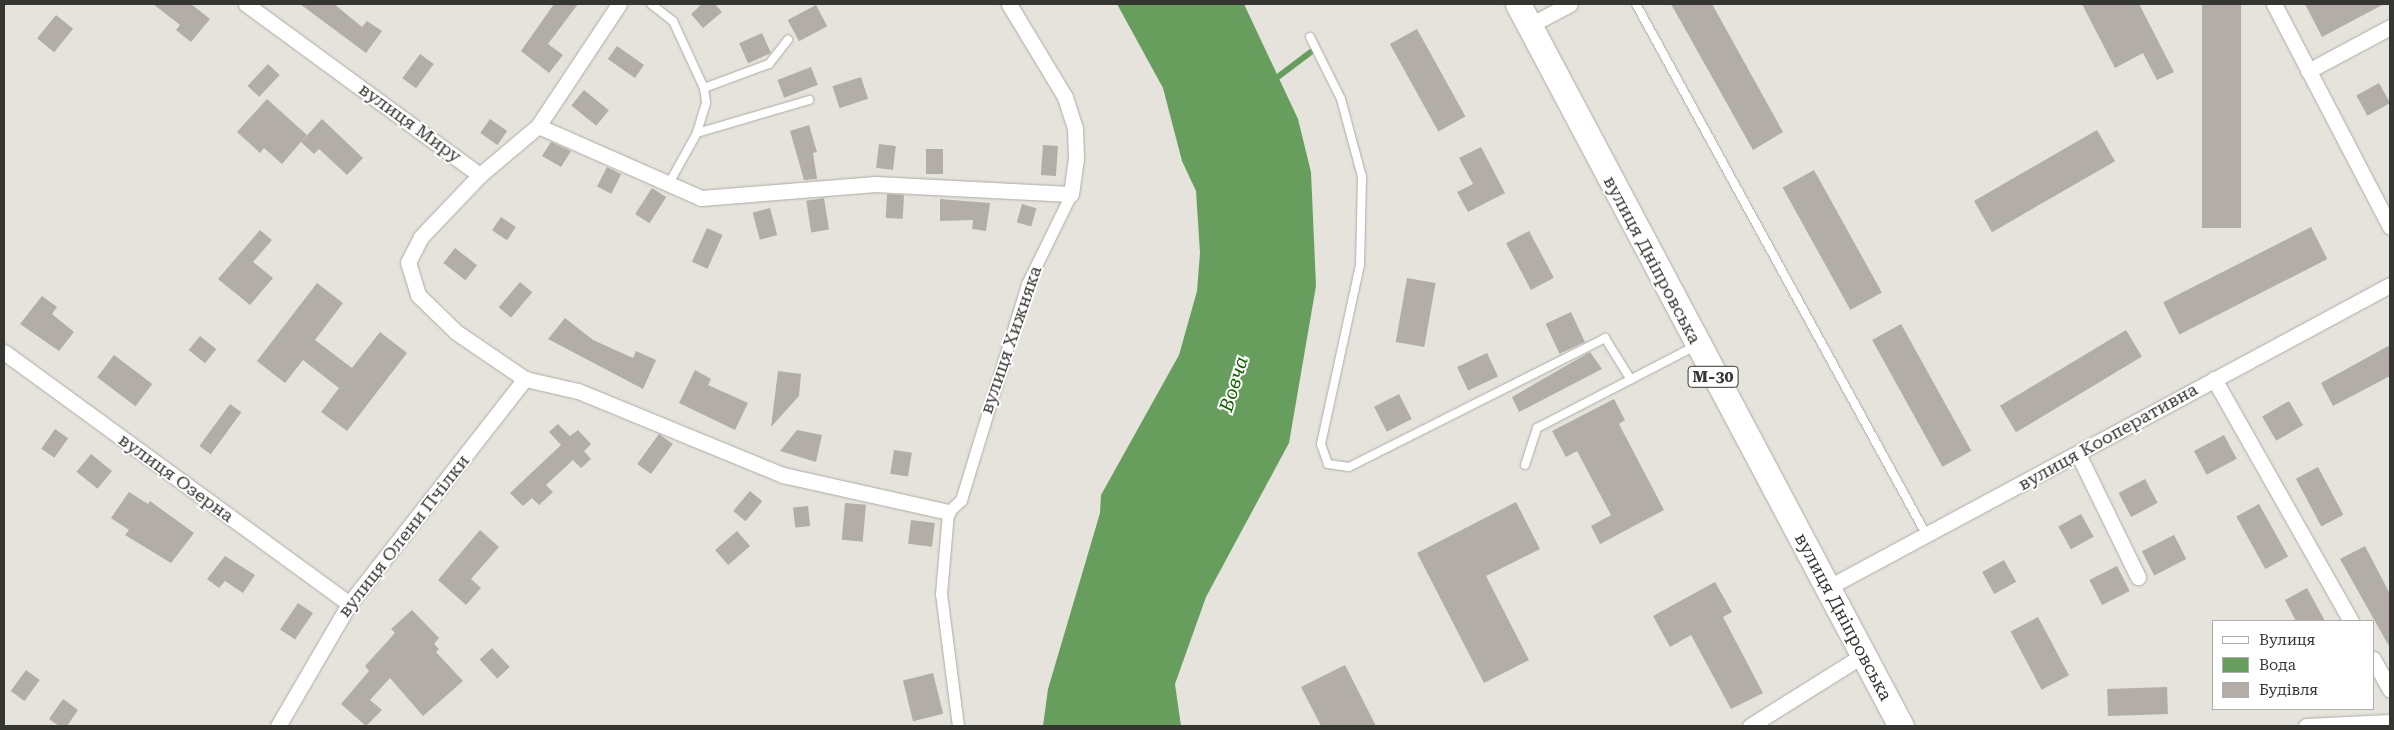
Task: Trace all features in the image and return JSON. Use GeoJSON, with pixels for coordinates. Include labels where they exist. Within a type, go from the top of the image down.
{"type":"FeatureCollection","features":[{"type":"Feature","properties":{"kind":"highway","name":"вулиця Дніпровська"},"geometry":{"type":"LineString","coordinates":[[1524,14],[1696,345],[1901,726]]}},
{"type":"Feature","properties":{"kind":"street","name":"вулиця Миру"},"geometry":{"type":"LineString","coordinates":[[246,4],[480,175],[421,237],[408,262],[418,294],[436,315],[525,380]]}},
{"type":"Feature","properties":{"kind":"street"},"geometry":{"type":"LineString","coordinates":[[480,175],[538,126],[619,4]]}},
{"type":"Feature","properties":{"kind":"street","name":"вулиця Хижняка"},"geometry":{"type":"LineString","coordinates":[[948,512],[961,500],[1027,284],[1071,194],[1076,148],[1065,97],[1009,4]]}},
{"type":"Feature","properties":{"kind":"street"},"geometry":{"type":"LineString","coordinates":[[1524,14],[1570,4]]}},
{"type":"Feature","properties":{"kind":"street"},"geometry":{"type":"LineString","coordinates":[[2274,4],[2390,227]]}},
{"type":"Feature","properties":{"kind":"street"},"geometry":{"type":"LineString","coordinates":[[2308,71],[2390,27]]}},
{"type":"Feature","properties":{"kind":"street"},"geometry":{"type":"LineString","coordinates":[[538,126],[701,198],[726,200],[875,184],[1071,194]]}},
{"type":"Feature","properties":{"kind":"street","name":"вулиця Кооперативна"},"geometry":{"type":"LineString","coordinates":[[1827,588],[2390,286]]}},
{"type":"Feature","properties":{"kind":"street","name":"вулиця Озерна"},"geometry":{"type":"LineString","coordinates":[[4,352],[349,604]]}},
{"type":"Feature","properties":{"kind":"street"},"geometry":{"type":"LineString","coordinates":[[2214,379],[2350,620]]}},
{"type":"Feature","properties":{"kind":"street"},"geometry":{"type":"LineString","coordinates":[[525,380],[578,391],[784,474],[948,512],[941,594],[958,726]]}},
{"type":"Feature","properties":{"kind":"street","name":"вулиця Олени Пчілки"},"geometry":{"type":"LineString","coordinates":[[278,726],[349,604],[525,380]]}},
{"type":"Feature","properties":{"kind":"street"},"geometry":{"type":"LineString","coordinates":[[2078,454],[2138,577]]}},
{"type":"Feature","properties":{"kind":"street"},"geometry":{"type":"LineString","coordinates":[[1750,726],[1863,655]]}},
{"type":"Feature","properties":{"kind":"street"},"geometry":{"type":"LineString","coordinates":[[2374,661],[2390,690]]}},
{"type":"Feature","properties":{"kind":"street"},"geometry":{"type":"LineString","coordinates":[[2306,726],[2390,722]]}},
{"type":"Feature","properties":{"kind":"lane"},"geometry":{"type":"LineString","coordinates":[[651,4],[673,21],[704,88],[706,103],[697,133],[668,185]]}},
{"type":"Feature","properties":{"kind":"lane"},"geometry":{"type":"LineString","coordinates":[[1636,4],[1926,534]]}},
{"type":"Feature","properties":{"kind":"lane"},"geometry":{"type":"LineString","coordinates":[[1310,37],[1341,100],[1362,177],[1360,265],[1321,444],[1328,464],[1349,467],[1605,338],[1631,380]]}},
{"type":"Feature","properties":{"kind":"lane"},"geometry":{"type":"LineString","coordinates":[[704,88],[770,64],[788,40]]}},
{"type":"Feature","properties":{"kind":"lane"},"geometry":{"type":"LineString","coordinates":[[697,133],[810,100]]}},
{"type":"Feature","properties":{"kind":"lane"},"geometry":{"type":"LineString","coordinates":[[1525,465],[1537,428],[1696,345]]}},
{"type":"Feature","properties":{"kind":"water","name":"Вовча"},"geometry":{"type":"Polygon","coordinates":[[[1117,4],[1244,4],[1298,119],[1311,172],[1316,286],[1289,443],[1206,597],[1175,684],[1181,726],[1043,726],[1048,689],[1100,513],[1101,495],[1179,355],[1197,291],[1200,253],[1196,191],[1182,161],[1163,88],[1117,4]]]}},
{"type":"Feature","properties":{"kind":"building"},"geometry":{"type":"Polygon","coordinates":[[[153,4],[191,4],[210,19],[191,42],[176,30],[180,25],[153,4]]]}},
{"type":"Feature","properties":{"kind":"building"},"geometry":{"type":"Polygon","coordinates":[[[300,4],[334,4],[362,27],[367,21],[382,31],[366,53],[300,4]]]}},
{"type":"Feature","properties":{"kind":"building"},"geometry":{"type":"Polygon","coordinates":[[[554,4],[578,4],[548,44],[563,55],[549,73],[521,51],[554,4]]]}},
{"type":"Feature","properties":{"kind":"building"},"geometry":{"type":"Polygon","coordinates":[[[702,4],[715,4],[722,12],[703,28],[691,14],[702,4]]]}},
{"type":"Feature","properties":{"kind":"building"},"geometry":{"type":"Polygon","coordinates":[[[1671,4],[1712,4],[1783,132],[1753,150],[1671,4]]]}},
{"type":"Feature","properties":{"kind":"building"},"geometry":{"type":"Polygon","coordinates":[[[2082,4],[2139,4],[2174,72],[2157,80],[2143,53],[2115,68],[2082,4]]]}},
{"type":"Feature","properties":{"kind":"building"},"geometry":{"type":"Polygon","coordinates":[[[2202,4],[2241,4],[2241,228],[2202,228],[2202,4]]]}},
{"type":"Feature","properties":{"kind":"building"},"geometry":{"type":"Polygon","coordinates":[[[2305,4],[2384,4],[2322,37],[2305,4]]]}},
{"type":"Feature","properties":{"kind":"building"},"geometry":{"type":"Polygon","coordinates":[[[816,5],[827,26],[799,41],[788,20],[816,5]]]}},
{"type":"Feature","properties":{"kind":"building"},"geometry":{"type":"Polygon","coordinates":[[[56,15],[73,29],[54,52],[37,38],[56,15]]]}},
{"type":"Feature","properties":{"kind":"building"},"geometry":{"type":"Polygon","coordinates":[[[1417,29],[1465,116],[1438,131],[1390,44],[1417,29]]]}},
{"type":"Feature","properties":{"kind":"building"},"geometry":{"type":"Polygon","coordinates":[[[762,33],[771,53],[748,63],[739,43],[762,33]]]}},
{"type":"Feature","properties":{"kind":"building"},"geometry":{"type":"Polygon","coordinates":[[[617,46],[644,65],[635,78],[608,59],[617,46]]]}},
{"type":"Feature","properties":{"kind":"building"},"geometry":{"type":"Polygon","coordinates":[[[420,54],[434,64],[416,88],[402,78],[420,54]]]}},
{"type":"Feature","properties":{"kind":"building"},"geometry":{"type":"Polygon","coordinates":[[[268,64],[280,75],[259,97],[248,86],[268,64]]]}},
{"type":"Feature","properties":{"kind":"building"},"geometry":{"type":"Polygon","coordinates":[[[811,67],[818,85],[784,98],[777,80],[811,67]]]}},
{"type":"Feature","properties":{"kind":"building"},"geometry":{"type":"Polygon","coordinates":[[[861,77],[868,99],[840,108],[832,86],[861,77]]]}},
{"type":"Feature","properties":{"kind":"building"},"geometry":{"type":"Polygon","coordinates":[[[2379,83],[2390,103],[2367,116],[2356,96],[2379,83]]]}},
{"type":"Feature","properties":{"kind":"building"},"geometry":{"type":"Polygon","coordinates":[[[584,90],[609,110],[596,126],[571,106],[584,90]]]}},
{"type":"Feature","properties":{"kind":"building"},"geometry":{"type":"Polygon","coordinates":[[[267,99],[307,135],[282,164],[264,148],[260,153],[237,132],[267,99]]]}},
{"type":"Feature","properties":{"kind":"building"},"geometry":{"type":"Polygon","coordinates":[[[322,119],[363,158],[347,175],[319,149],[314,154],[301,142],[322,119]]]}},
{"type":"Feature","properties":{"kind":"building"},"geometry":{"type":"Polygon","coordinates":[[[490,119],[507,131],[497,145],[480,133],[490,119]]]}},
{"type":"Feature","properties":{"kind":"building"},"geometry":{"type":"Polygon","coordinates":[[[809,125],[817,152],[813,153],[817,179],[804,180],[790,131],[809,125]]]}},
{"type":"Feature","properties":{"kind":"building"},"geometry":{"type":"Polygon","coordinates":[[[2097,130],[2115,161],[1992,232],[1974,201],[2097,130]]]}},
{"type":"Feature","properties":{"kind":"building"},"geometry":{"type":"Polygon","coordinates":[[[551,142],[571,151],[561,167],[542,156],[551,142]]]}},
{"type":"Feature","properties":{"kind":"building"},"geometry":{"type":"Polygon","coordinates":[[[879,144],[896,146],[893,170],[876,168],[879,144]]]}},
{"type":"Feature","properties":{"kind":"building"},"geometry":{"type":"Polygon","coordinates":[[[1043,145],[1058,146],[1056,176],[1041,175],[1043,145]]]}},
{"type":"Feature","properties":{"kind":"building"},"geometry":{"type":"Polygon","coordinates":[[[1481,147],[1505,193],[1468,212],[1457,192],[1473,184],[1459,158],[1481,147]]]}},
{"type":"Feature","properties":{"kind":"building"},"geometry":{"type":"Polygon","coordinates":[[[926,149],[943,149],[943,174],[926,174],[926,149]]]}},
{"type":"Feature","properties":{"kind":"building"},"geometry":{"type":"Polygon","coordinates":[[[607,167],[621,174],[611,194],[597,187],[607,167]]]}},
{"type":"Feature","properties":{"kind":"building"},"geometry":{"type":"Polygon","coordinates":[[[1814,170],[1882,292],[1850,310],[1783,187],[1814,170]]]}},
{"type":"Feature","properties":{"kind":"building"},"geometry":{"type":"Polygon","coordinates":[[[652,188],[666,197],[649,223],[635,214],[652,188]]]}},
{"type":"Feature","properties":{"kind":"building"},"geometry":{"type":"Polygon","coordinates":[[[887,194],[904,195],[903,219],[886,218],[887,194]]]}},
{"type":"Feature","properties":{"kind":"building"},"geometry":{"type":"Polygon","coordinates":[[[824,198],[829,230],[811,232],[806,201],[824,198]]]}},
{"type":"Feature","properties":{"kind":"building"},"geometry":{"type":"Polygon","coordinates":[[[940,199],[990,203],[986,231],[972,229],[973,220],[940,221],[940,199]]]}},
{"type":"Feature","properties":{"kind":"building"},"geometry":{"type":"Polygon","coordinates":[[[1022,204],[1036,208],[1031,226],[1017,222],[1022,204]]]}},
{"type":"Feature","properties":{"kind":"building"},"geometry":{"type":"Polygon","coordinates":[[[770,208],[777,235],[760,240],[753,213],[770,208]]]}},
{"type":"Feature","properties":{"kind":"building"},"geometry":{"type":"Polygon","coordinates":[[[501,217],[516,227],[507,240],[492,230],[501,217]]]}},
{"type":"Feature","properties":{"kind":"building"},"geometry":{"type":"Polygon","coordinates":[[[2311,227],[2327,259],[2179,334],[2163,302],[2311,227]]]}},
{"type":"Feature","properties":{"kind":"building"},"geometry":{"type":"Polygon","coordinates":[[[707,228],[723,235],[707,269],[692,262],[707,228]]]}},
{"type":"Feature","properties":{"kind":"building"},"geometry":{"type":"Polygon","coordinates":[[[260,230],[272,240],[253,262],[273,278],[250,305],[218,279],[260,230]]]}},
{"type":"Feature","properties":{"kind":"building"},"geometry":{"type":"Polygon","coordinates":[[[1529,231],[1554,278],[1531,290],[1506,243],[1529,231]]]}},
{"type":"Feature","properties":{"kind":"building"},"geometry":{"type":"Polygon","coordinates":[[[455,248],[477,265],[465,280],[443,263],[455,248]]]}},
{"type":"Feature","properties":{"kind":"building"},"geometry":{"type":"Polygon","coordinates":[[[1407,278],[1436,283],[1424,347],[1396,342],[1407,278]]]}},
{"type":"Feature","properties":{"kind":"building"},"geometry":{"type":"Polygon","coordinates":[[[520,282],[532,292],[511,318],[499,307],[520,282]]]}},
{"type":"Feature","properties":{"kind":"building"},"geometry":{"type":"Polygon","coordinates":[[[317,283],[343,303],[315,340],[352,368],[380,332],[407,353],[347,431],[321,412],[339,388],[303,360],[285,383],[257,361],[317,283]]]}},
{"type":"Feature","properties":{"kind":"building"},"geometry":{"type":"Polygon","coordinates":[[[42,296],[57,307],[52,314],[74,332],[59,351],[20,324],[42,296]]]}},
{"type":"Feature","properties":{"kind":"building"},"geometry":{"type":"Polygon","coordinates":[[[1571,312],[1585,342],[1560,354],[1546,324],[1571,312]]]}},
{"type":"Feature","properties":{"kind":"building"},"geometry":{"type":"Polygon","coordinates":[[[565,318],[593,340],[633,358],[636,351],[656,360],[643,389],[548,339],[565,318]]]}},
{"type":"Feature","properties":{"kind":"building"},"geometry":{"type":"Polygon","coordinates":[[[1901,324],[1971,451],[1942,467],[1872,340],[1901,324]]]}},
{"type":"Feature","properties":{"kind":"building"},"geometry":{"type":"Polygon","coordinates":[[[2126,330],[2142,357],[2016,432],[2000,406],[2126,330]]]}},
{"type":"Feature","properties":{"kind":"building"},"geometry":{"type":"Polygon","coordinates":[[[200,336],[216,349],[205,363],[189,350],[200,336]]]}},
{"type":"Feature","properties":{"kind":"building"},"geometry":{"type":"Polygon","coordinates":[[[2390,345],[2390,376],[2333,406],[2321,383],[2390,345]]]}},
{"type":"Feature","properties":{"kind":"building"},"geometry":{"type":"Polygon","coordinates":[[[1590,352],[1602,369],[1519,412],[1512,397],[1590,352]]]}},
{"type":"Feature","properties":{"kind":"building"},"geometry":{"type":"Polygon","coordinates":[[[1487,353],[1498,377],[1468,391],[1457,367],[1487,353]]]}},
{"type":"Feature","properties":{"kind":"building"},"geometry":{"type":"Polygon","coordinates":[[[114,355],[152,384],[135,406],[97,377],[114,355]]]}},
{"type":"Feature","properties":{"kind":"building"},"geometry":{"type":"Polygon","coordinates":[[[695,370],[711,379],[708,385],[748,403],[735,430],[679,403],[695,370]]]}},
{"type":"Feature","properties":{"kind":"building"},"geometry":{"type":"Polygon","coordinates":[[[778,371],[801,374],[799,396],[771,427],[778,371]]]}},
{"type":"Feature","properties":{"kind":"building"},"geometry":{"type":"Polygon","coordinates":[[[1399,394],[1412,419],[1387,432],[1374,407],[1399,394]]]}},
{"type":"Feature","properties":{"kind":"building"},"geometry":{"type":"Polygon","coordinates":[[[1614,399],[1625,420],[1619,424],[1664,510],[1600,544],[1591,526],[1611,515],[1577,451],[1566,457],[1552,431],[1614,399]]]}},
{"type":"Feature","properties":{"kind":"building"},"geometry":{"type":"Polygon","coordinates":[[[2289,401],[2303,425],[2276,441],[2262,416],[2289,401]]]}},
{"type":"Feature","properties":{"kind":"building"},"geometry":{"type":"Polygon","coordinates":[[[230,404],[241,412],[211,454],[199,446],[230,404]]]}},
{"type":"Feature","properties":{"kind":"building"},"geometry":{"type":"Polygon","coordinates":[[[558,424],[570,436],[578,430],[591,444],[584,451],[591,459],[581,468],[573,460],[546,485],[553,492],[539,505],[532,498],[523,506],[510,493],[561,445],[549,432],[558,424]]]}},
{"type":"Feature","properties":{"kind":"building"},"geometry":{"type":"Polygon","coordinates":[[[55,429],[68,438],[54,458],[41,449],[55,429]]]}},
{"type":"Feature","properties":{"kind":"building"},"geometry":{"type":"Polygon","coordinates":[[[797,430],[822,435],[816,462],[780,451],[797,430]]]}},
{"type":"Feature","properties":{"kind":"building"},"geometry":{"type":"Polygon","coordinates":[[[659,434],[673,444],[651,474],[637,464],[659,434]]]}},
{"type":"Feature","properties":{"kind":"building"},"geometry":{"type":"Polygon","coordinates":[[[2224,435],[2237,459],[2207,475],[2194,451],[2224,435]]]}},
{"type":"Feature","properties":{"kind":"building"},"geometry":{"type":"Polygon","coordinates":[[[894,450],[912,453],[908,477],[890,474],[894,450]]]}},
{"type":"Feature","properties":{"kind":"building"},"geometry":{"type":"Polygon","coordinates":[[[91,454],[112,471],[98,489],[77,472],[91,454]]]}},
{"type":"Feature","properties":{"kind":"building"},"geometry":{"type":"Polygon","coordinates":[[[2318,467],[2343,515],[2321,526],[2296,479],[2318,467]]]}},
{"type":"Feature","properties":{"kind":"building"},"geometry":{"type":"Polygon","coordinates":[[[2145,479],[2158,503],[2131,517],[2119,493],[2145,479]]]}},
{"type":"Feature","properties":{"kind":"building"},"geometry":{"type":"Polygon","coordinates":[[[750,491],[762,501],[746,521],[733,511],[750,491]]]}},
{"type":"Feature","properties":{"kind":"building"},"geometry":{"type":"Polygon","coordinates":[[[129,492],[148,504],[150,501],[194,533],[171,563],[125,535],[129,530],[111,518],[129,492]]]}},
{"type":"Feature","properties":{"kind":"building"},"geometry":{"type":"Polygon","coordinates":[[[1516,502],[1540,549],[1486,576],[1529,660],[1484,683],[1417,553],[1516,502]]]}},
{"type":"Feature","properties":{"kind":"building"},"geometry":{"type":"Polygon","coordinates":[[[845,503],[866,505],[863,542],[842,540],[845,503]]]}},
{"type":"Feature","properties":{"kind":"building"},"geometry":{"type":"Polygon","coordinates":[[[2259,504],[2288,556],[2265,569],[2236,517],[2259,504]]]}},
{"type":"Feature","properties":{"kind":"building"},"geometry":{"type":"Polygon","coordinates":[[[808,506],[810,526],[795,527],[793,508],[808,506]]]}},
{"type":"Feature","properties":{"kind":"building"},"geometry":{"type":"Polygon","coordinates":[[[2081,514],[2094,537],[2071,549],[2058,527],[2081,514]]]}},
{"type":"Feature","properties":{"kind":"building"},"geometry":{"type":"Polygon","coordinates":[[[911,520],[935,523],[932,547],[908,544],[911,520]]]}},
{"type":"Feature","properties":{"kind":"building"},"geometry":{"type":"Polygon","coordinates":[[[480,530],[499,547],[471,579],[481,588],[466,605],[438,580],[480,530]]]}},
{"type":"Feature","properties":{"kind":"building"},"geometry":{"type":"Polygon","coordinates":[[[737,531],[750,546],[728,565],[715,550],[737,531]]]}},
{"type":"Feature","properties":{"kind":"building"},"geometry":{"type":"Polygon","coordinates":[[[2174,535],[2186,559],[2154,575],[2142,551],[2174,535]]]}},
{"type":"Feature","properties":{"kind":"building"},"geometry":{"type":"Polygon","coordinates":[[[2365,546],[2390,594],[2390,648],[2340,559],[2365,546]]]}},
{"type":"Feature","properties":{"kind":"building"},"geometry":{"type":"Polygon","coordinates":[[[225,556],[255,575],[243,593],[225,581],[219,588],[207,579],[225,556]]]}},
{"type":"Feature","properties":{"kind":"building"},"geometry":{"type":"Polygon","coordinates":[[[2004,560],[2016,582],[1994,594],[1982,572],[2004,560]]]}},
{"type":"Feature","properties":{"kind":"building"},"geometry":{"type":"Polygon","coordinates":[[[2117,566],[2130,591],[2102,605],[2089,580],[2117,566]]]}},
{"type":"Feature","properties":{"kind":"building"},"geometry":{"type":"Polygon","coordinates":[[[1715,582],[1732,612],[1723,617],[1763,693],[1731,709],[1691,635],[1670,647],[1653,616],[1715,582]]]}},
{"type":"Feature","properties":{"kind":"building"},"geometry":{"type":"Polygon","coordinates":[[[2307,588],[2324,620],[2295,620],[2285,600],[2307,588]]]}},
{"type":"Feature","properties":{"kind":"building"},"geometry":{"type":"Polygon","coordinates":[[[298,603],[313,613],[295,640],[280,630],[298,603]]]}},
{"type":"Feature","properties":{"kind":"building"},"geometry":{"type":"Polygon","coordinates":[[[412,610],[439,638],[434,644],[439,649],[436,652],[463,681],[423,716],[390,678],[370,700],[382,710],[366,726],[341,704],[369,671],[365,666],[395,633],[391,629],[412,610]]]}},
{"type":"Feature","properties":{"kind":"building"},"geometry":{"type":"Polygon","coordinates":[[[2038,617],[2069,675],[2042,690],[2011,632],[2038,617]]]}},
{"type":"Feature","properties":{"kind":"building"},"geometry":{"type":"Polygon","coordinates":[[[492,648],[510,667],[497,679],[480,660],[492,648]]]}},
{"type":"Feature","properties":{"kind":"building"},"geometry":{"type":"Polygon","coordinates":[[[1345,665],[1376,726],[1321,726],[1301,687],[1345,665]]]}},
{"type":"Feature","properties":{"kind":"building"},"geometry":{"type":"Polygon","coordinates":[[[26,670],[40,680],[24,701],[11,691],[26,670]]]}},
{"type":"Feature","properties":{"kind":"building"},"geometry":{"type":"Polygon","coordinates":[[[933,673],[943,714],[913,721],[903,680],[933,673]]]}},
{"type":"Feature","properties":{"kind":"building"},"geometry":{"type":"Polygon","coordinates":[[[2167,687],[2168,714],[2108,716],[2107,689],[2167,687]]]}},
{"type":"Feature","properties":{"kind":"building"},"geometry":{"type":"Polygon","coordinates":[[[63,699],[78,710],[67,726],[59,726],[49,719],[63,699]]]}},
{"type":"Feature","properties":{"kind":"waterway"},"geometry":{"type":"LineString","coordinates":[[1278,77],[1311,52]]}}]}
